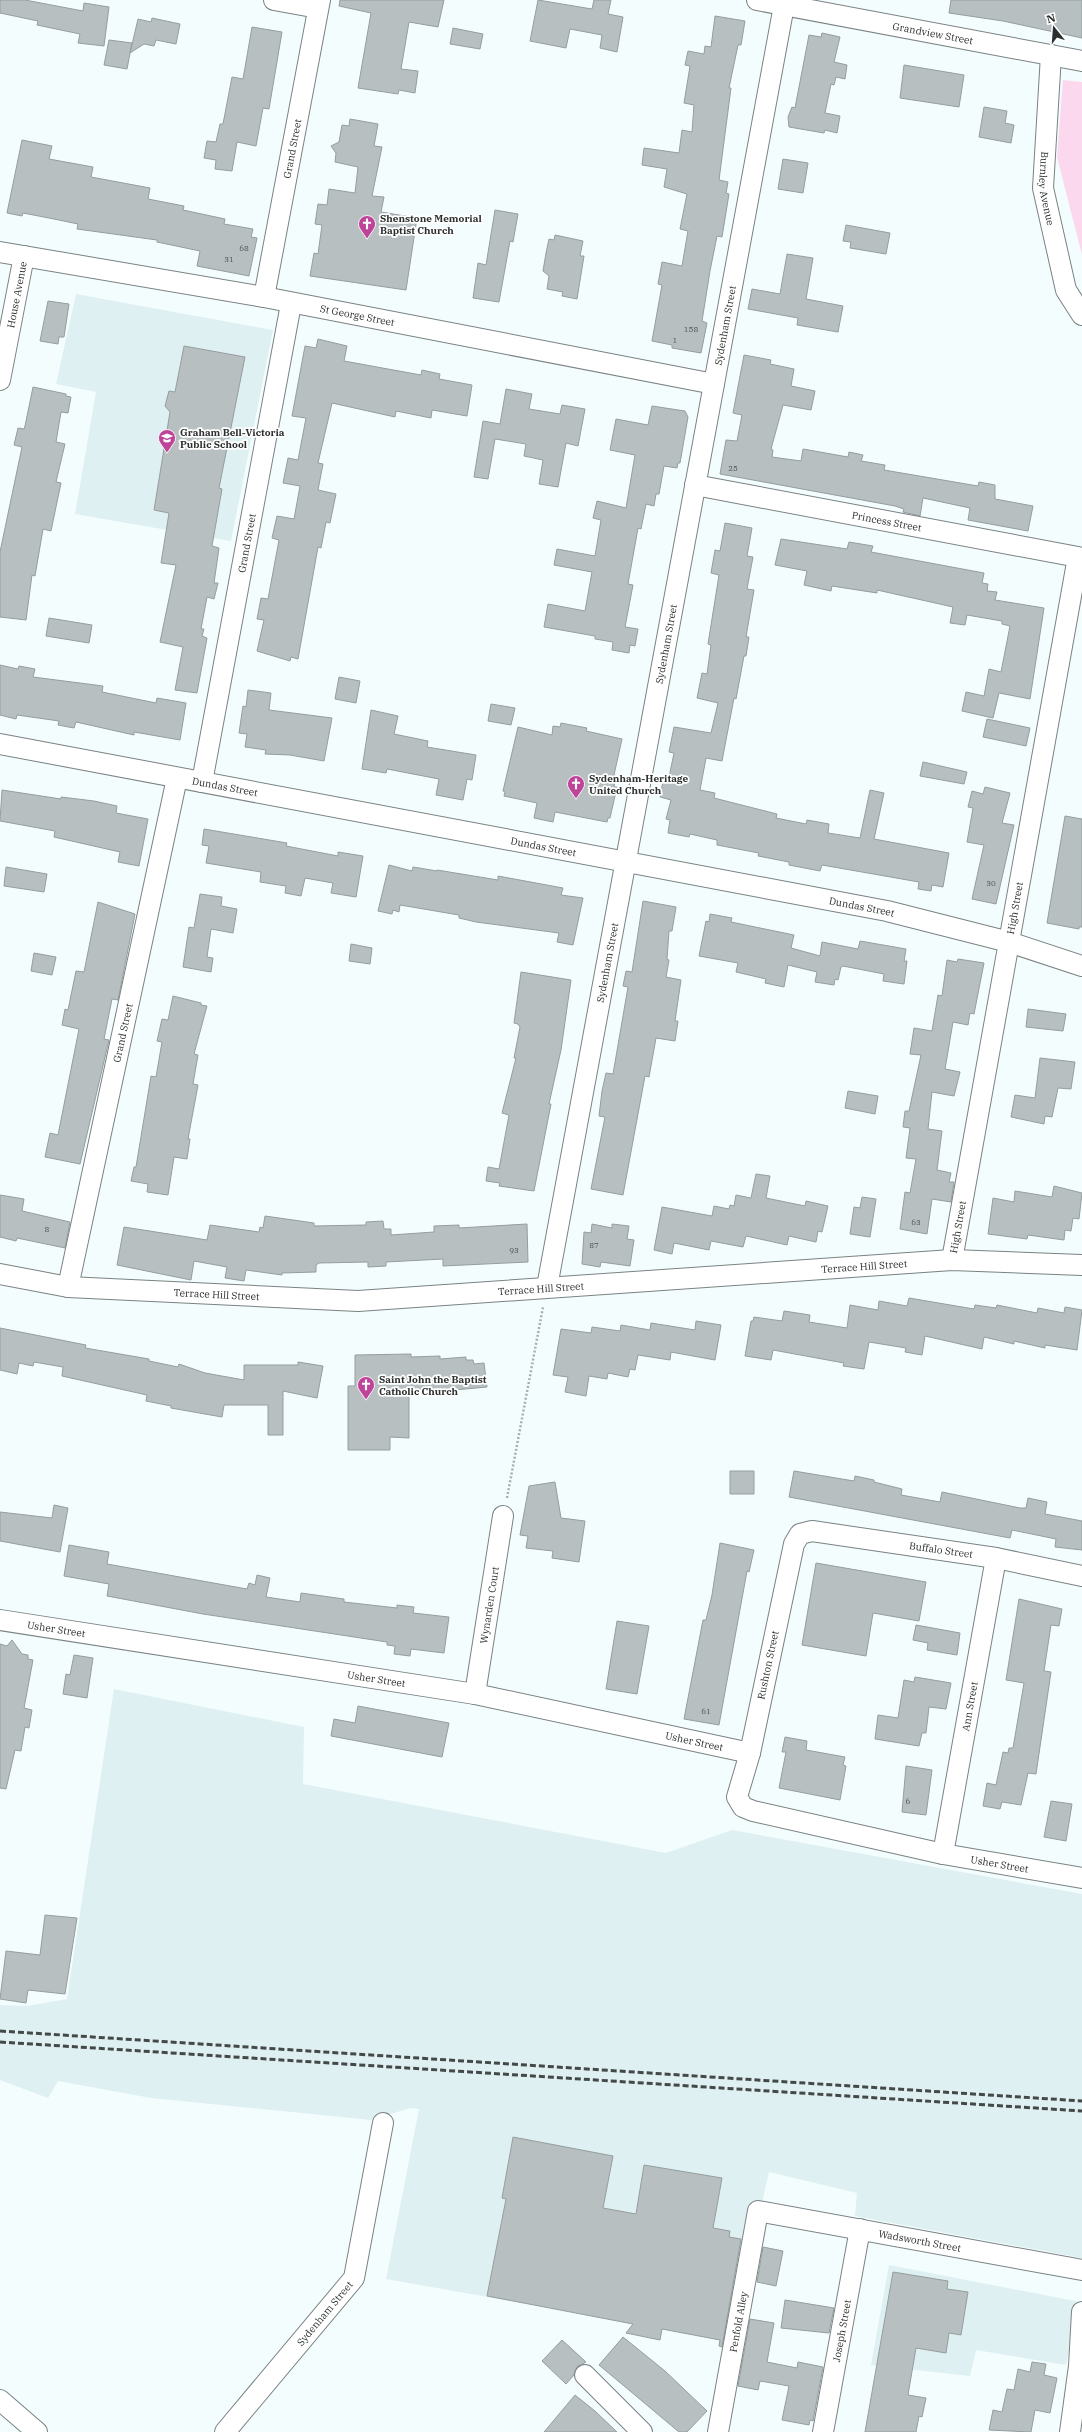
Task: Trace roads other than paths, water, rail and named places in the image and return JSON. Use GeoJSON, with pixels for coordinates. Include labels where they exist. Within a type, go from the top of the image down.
{"type":"FeatureCollection","features":[{"type":"Feature","properties":{"kind":"street"},"geometry":{"type":"LineString","coordinates":[[274,0],[319,4]]}},
{"type":"Feature","properties":{"kind":"street","name":"Grandview Street"},"geometry":{"type":"LineString","coordinates":[[757,0],[784,3],[1082,61]]}},
{"type":"Feature","properties":{"kind":"street","name":"Sydenham Street"},"geometry":{"type":"LineString","coordinates":[[547,1287],[784,3]]}},
{"type":"Feature","properties":{"kind":"street","name":"Grand Street"},"geometry":{"type":"LineString","coordinates":[[264,297],[319,4]]}},
{"type":"Feature","properties":{"kind":"street","name":"Burnley Avenue"},"geometry":{"type":"LineString","coordinates":[[1051,55],[1043,188],[1066,290],[1082,315]]}},
{"type":"Feature","properties":{"kind":"street","name":"St George Street"},"geometry":{"type":"LineString","coordinates":[[0,252],[264,297],[291,304],[714,384]]}},
{"type":"Feature","properties":{"kind":"street","name":"House Avenue"},"geometry":{"type":"LineString","coordinates":[[0,380],[24,256]]}},
{"type":"Feature","properties":{"kind":"street","name":"Grand Street"},"geometry":{"type":"LineString","coordinates":[[202,782],[291,304]]}},
{"type":"Feature","properties":{"kind":"street","name":"Princess Street"},"geometry":{"type":"LineString","coordinates":[[695,485],[1078,557]]}},
{"type":"Feature","properties":{"kind":"street","name":"High Street"},"geometry":{"type":"LineString","coordinates":[[952,1260],[1078,557]]}},
{"type":"Feature","properties":{"kind":"street","name":"Dundas Street"},"geometry":{"type":"LineString","coordinates":[[0,744],[887,910],[1009,942],[1082,966]]}},
{"type":"Feature","properties":{"kind":"street","name":"Grand Street"},"geometry":{"type":"LineString","coordinates":[[68,1287],[177,778]]}},
{"type":"Feature","properties":{"kind":"street","name":"Terrace Hill Street"},"geometry":{"type":"LineString","coordinates":[[0,1274],[68,1287],[358,1301],[952,1260],[1082,1265]]}},
{"type":"Feature","properties":{"kind":"street","name":"Wynarden Court"},"geometry":{"type":"LineString","coordinates":[[475,1694],[504,1516]]}},
{"type":"Feature","properties":{"kind":"street","name":"Buffalo Street"},"geometry":{"type":"LineString","coordinates":[[800,1534],[812,1531],[996,1558],[1082,1576]]}},
{"type":"Feature","properties":{"kind":"street","name":"Rushton Street"},"geometry":{"type":"LineString","coordinates":[[737,1797],[750,1753],[794,1544],[800,1534]]}},
{"type":"Feature","properties":{"kind":"street","name":"Ann Street"},"geometry":{"type":"LineString","coordinates":[[943,1854],[996,1558]]}},
{"type":"Feature","properties":{"kind":"street","name":"Usher Street"},"geometry":{"type":"LineString","coordinates":[[0,1620],[475,1694],[750,1753]]}},
{"type":"Feature","properties":{"kind":"street","name":"Usher Street"},"geometry":{"type":"LineString","coordinates":[[737,1797],[743,1806],[753,1811],[943,1854],[1082,1878]]}},
{"type":"Feature","properties":{"kind":"street","name":"Sydenham Street"},"geometry":{"type":"LineString","coordinates":[[225,2432],[354,2278],[383,2123]]}},
{"type":"Feature","properties":{"kind":"street","name":"Wadsworth Street"},"geometry":{"type":"LineString","coordinates":[[758,2211],[1082,2270]]}},
{"type":"Feature","properties":{"kind":"street","name":"Penfold Alley"},"geometry":{"type":"LineString","coordinates":[[718,2432],[758,2211]]}},
{"type":"Feature","properties":{"kind":"street","name":"Joseph Street"},"geometry":{"type":"LineString","coordinates":[[823,2432],[860,2229]]}},
{"type":"Feature","properties":{"kind":"street"},"geometry":{"type":"LineString","coordinates":[[1070,2432],[1079,2366],[1082,2312]]}},
{"type":"Feature","properties":{"kind":"street"},"geometry":{"type":"LineString","coordinates":[[585,2375],[642,2432]]}},
{"type":"Feature","properties":{"kind":"street"},"geometry":{"type":"LineString","coordinates":[[0,2400],[37,2432]]}},
{"type":"Feature","properties":{"kind":"railway"},"geometry":{"type":"LineString","coordinates":[[0,2031],[1082,2101]]}},
{"type":"Feature","properties":{"kind":"railway"},"geometry":{"type":"LineString","coordinates":[[0,2042],[1082,2111]]}},
{"type":"Feature","properties":{"kind":"place","name":"Shenstone Memorial Baptist Church"},"geometry":{"type":"Point","coordinates":[367,239]}},
{"type":"Feature","properties":{"kind":"place","name":"Graham Bell-Victoria Public School"},"geometry":{"type":"Point","coordinates":[167,453]}},
{"type":"Feature","properties":{"kind":"place","name":"Sydenham-Heritage United Church"},"geometry":{"type":"Point","coordinates":[576,799]}},
{"type":"Feature","properties":{"kind":"place","name":"Saint John the Baptist Catholic Church"},"geometry":{"type":"Point","coordinates":[366,1400]}}]}
